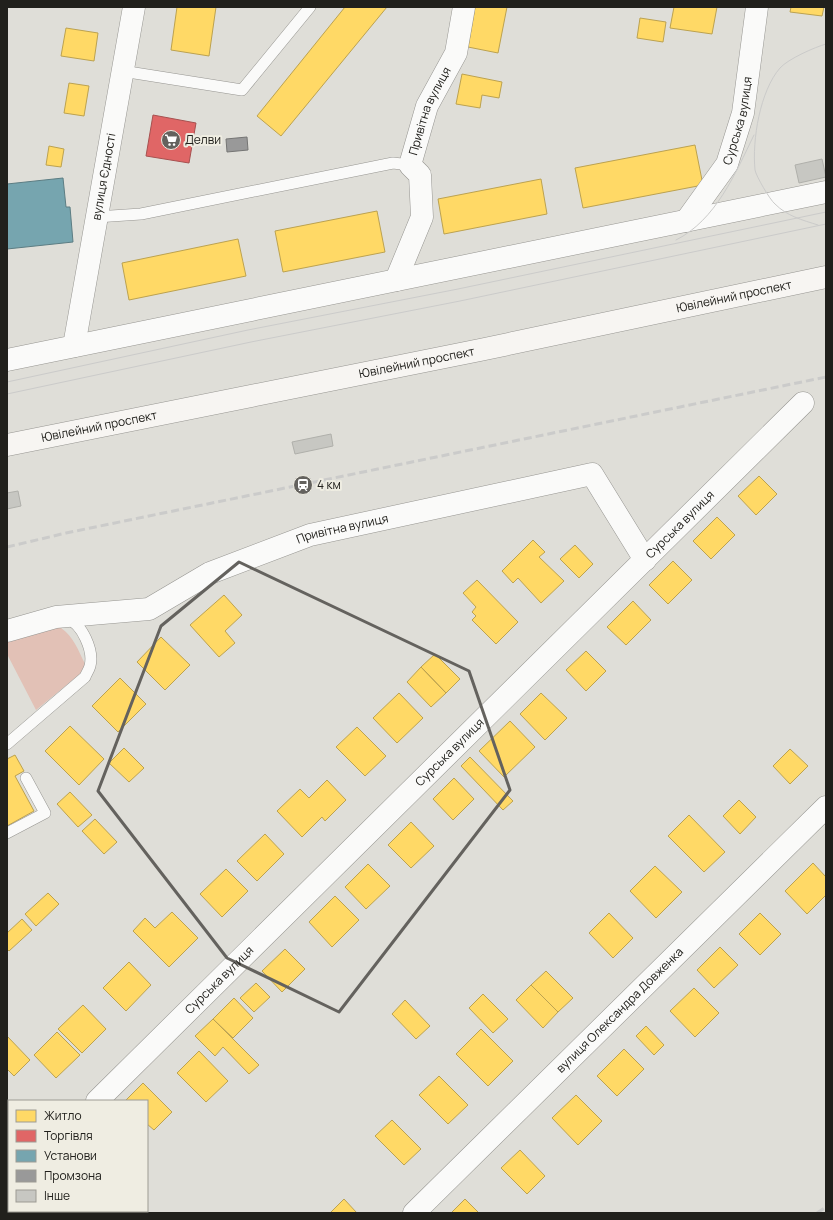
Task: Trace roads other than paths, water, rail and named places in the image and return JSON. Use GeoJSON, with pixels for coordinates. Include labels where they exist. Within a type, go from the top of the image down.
{"type":"FeatureCollection","features":[{"type":"Feature","properties":{"kind":"main road","name":"Ювілейний проспект"},"geometry":{"type":"LineString","coordinates":[[7,446],[464,353],[826,277]]}},
{"type":"Feature","properties":{"kind":"street","name":"вулиця Єдності"},"geometry":{"type":"LineString","coordinates":[[74,346],[134,7]]}},
{"type":"Feature","properties":{"kind":"street","name":"Привітна вулиця"},"geometry":{"type":"LineString","coordinates":[[396,280],[422,217],[420,175],[410,165],[427,106],[456,53],[464,7]]}},
{"type":"Feature","properties":{"kind":"street","name":"Сурська вулиця"},"geometry":{"type":"LineString","coordinates":[[686,221],[727,164],[743,113],[757,7]]}},
{"type":"Feature","properties":{"kind":"street"},"geometry":{"type":"LineString","coordinates":[[7,360],[826,192]]}},
{"type":"Feature","properties":{"kind":"street","name":"Сурська вулиця"},"geometry":{"type":"LineString","coordinates":[[99,1100],[803,404]]}},
{"type":"Feature","properties":{"kind":"street","name":"Привітна вулиця"},"geometry":{"type":"LineString","coordinates":[[7,631],[56,617],[149,609],[210,573],[310,535],[592,474],[645,560]]}},
{"type":"Feature","properties":{"kind":"street","name":"вулиця Олександра Довженка"},"geometry":{"type":"LineString","coordinates":[[414,1213],[826,807]]}},
{"type":"Feature","properties":{"kind":"lane"},"geometry":{"type":"LineString","coordinates":[[122,71],[242,90],[310,7]]}},
{"type":"Feature","properties":{"kind":"lane"},"geometry":{"type":"LineString","coordinates":[[96,217],[141,214],[393,163],[410,165]]}},
{"type":"Feature","properties":{"kind":"lane"},"geometry":{"type":"LineString","coordinates":[[7,744],[84,677],[90,665],[88,648],[84,634],[74,621],[56,617]]}},
{"type":"Feature","properties":{"kind":"lane"},"geometry":{"type":"LineString","coordinates":[[7,833],[45,813],[26,778]]}},
{"type":"Feature","properties":{"kind":"tram line"},"geometry":{"type":"LineString","coordinates":[[818,225],[790,215],[773,202],[756,173],[754,158],[756,131],[759,116],[767,89],[773,78],[780,68],[795,57],[826,44]]}},
{"type":"Feature","properties":{"kind":"tram line"},"geometry":{"type":"LineString","coordinates":[[676,240],[702,221],[723,195],[754,135]]}},
{"type":"Feature","properties":{"kind":"tram line"},"geometry":{"type":"LineString","coordinates":[[7,382],[248,330],[458,289],[826,212]]}},
{"type":"Feature","properties":{"kind":"tram line"},"geometry":{"type":"LineString","coordinates":[[7,394],[251,342],[460,301],[826,224]]}},
{"type":"Feature","properties":{"kind":"railway"},"geometry":{"type":"LineString","coordinates":[[7,547],[66,533],[826,377]]}},
{"type":"Feature","properties":{"kind":"railway"},"geometry":{"type":"LineString","coordinates":[[817,1213],[826,1207]]}},
{"type":"Feature","properties":{"kind":"place","name":"Делви"},"geometry":{"type":"Point","coordinates":[171,140]}},
{"type":"Feature","properties":{"kind":"place","name":"4 км"},"geometry":{"type":"Point","coordinates":[303,485]}}]}
